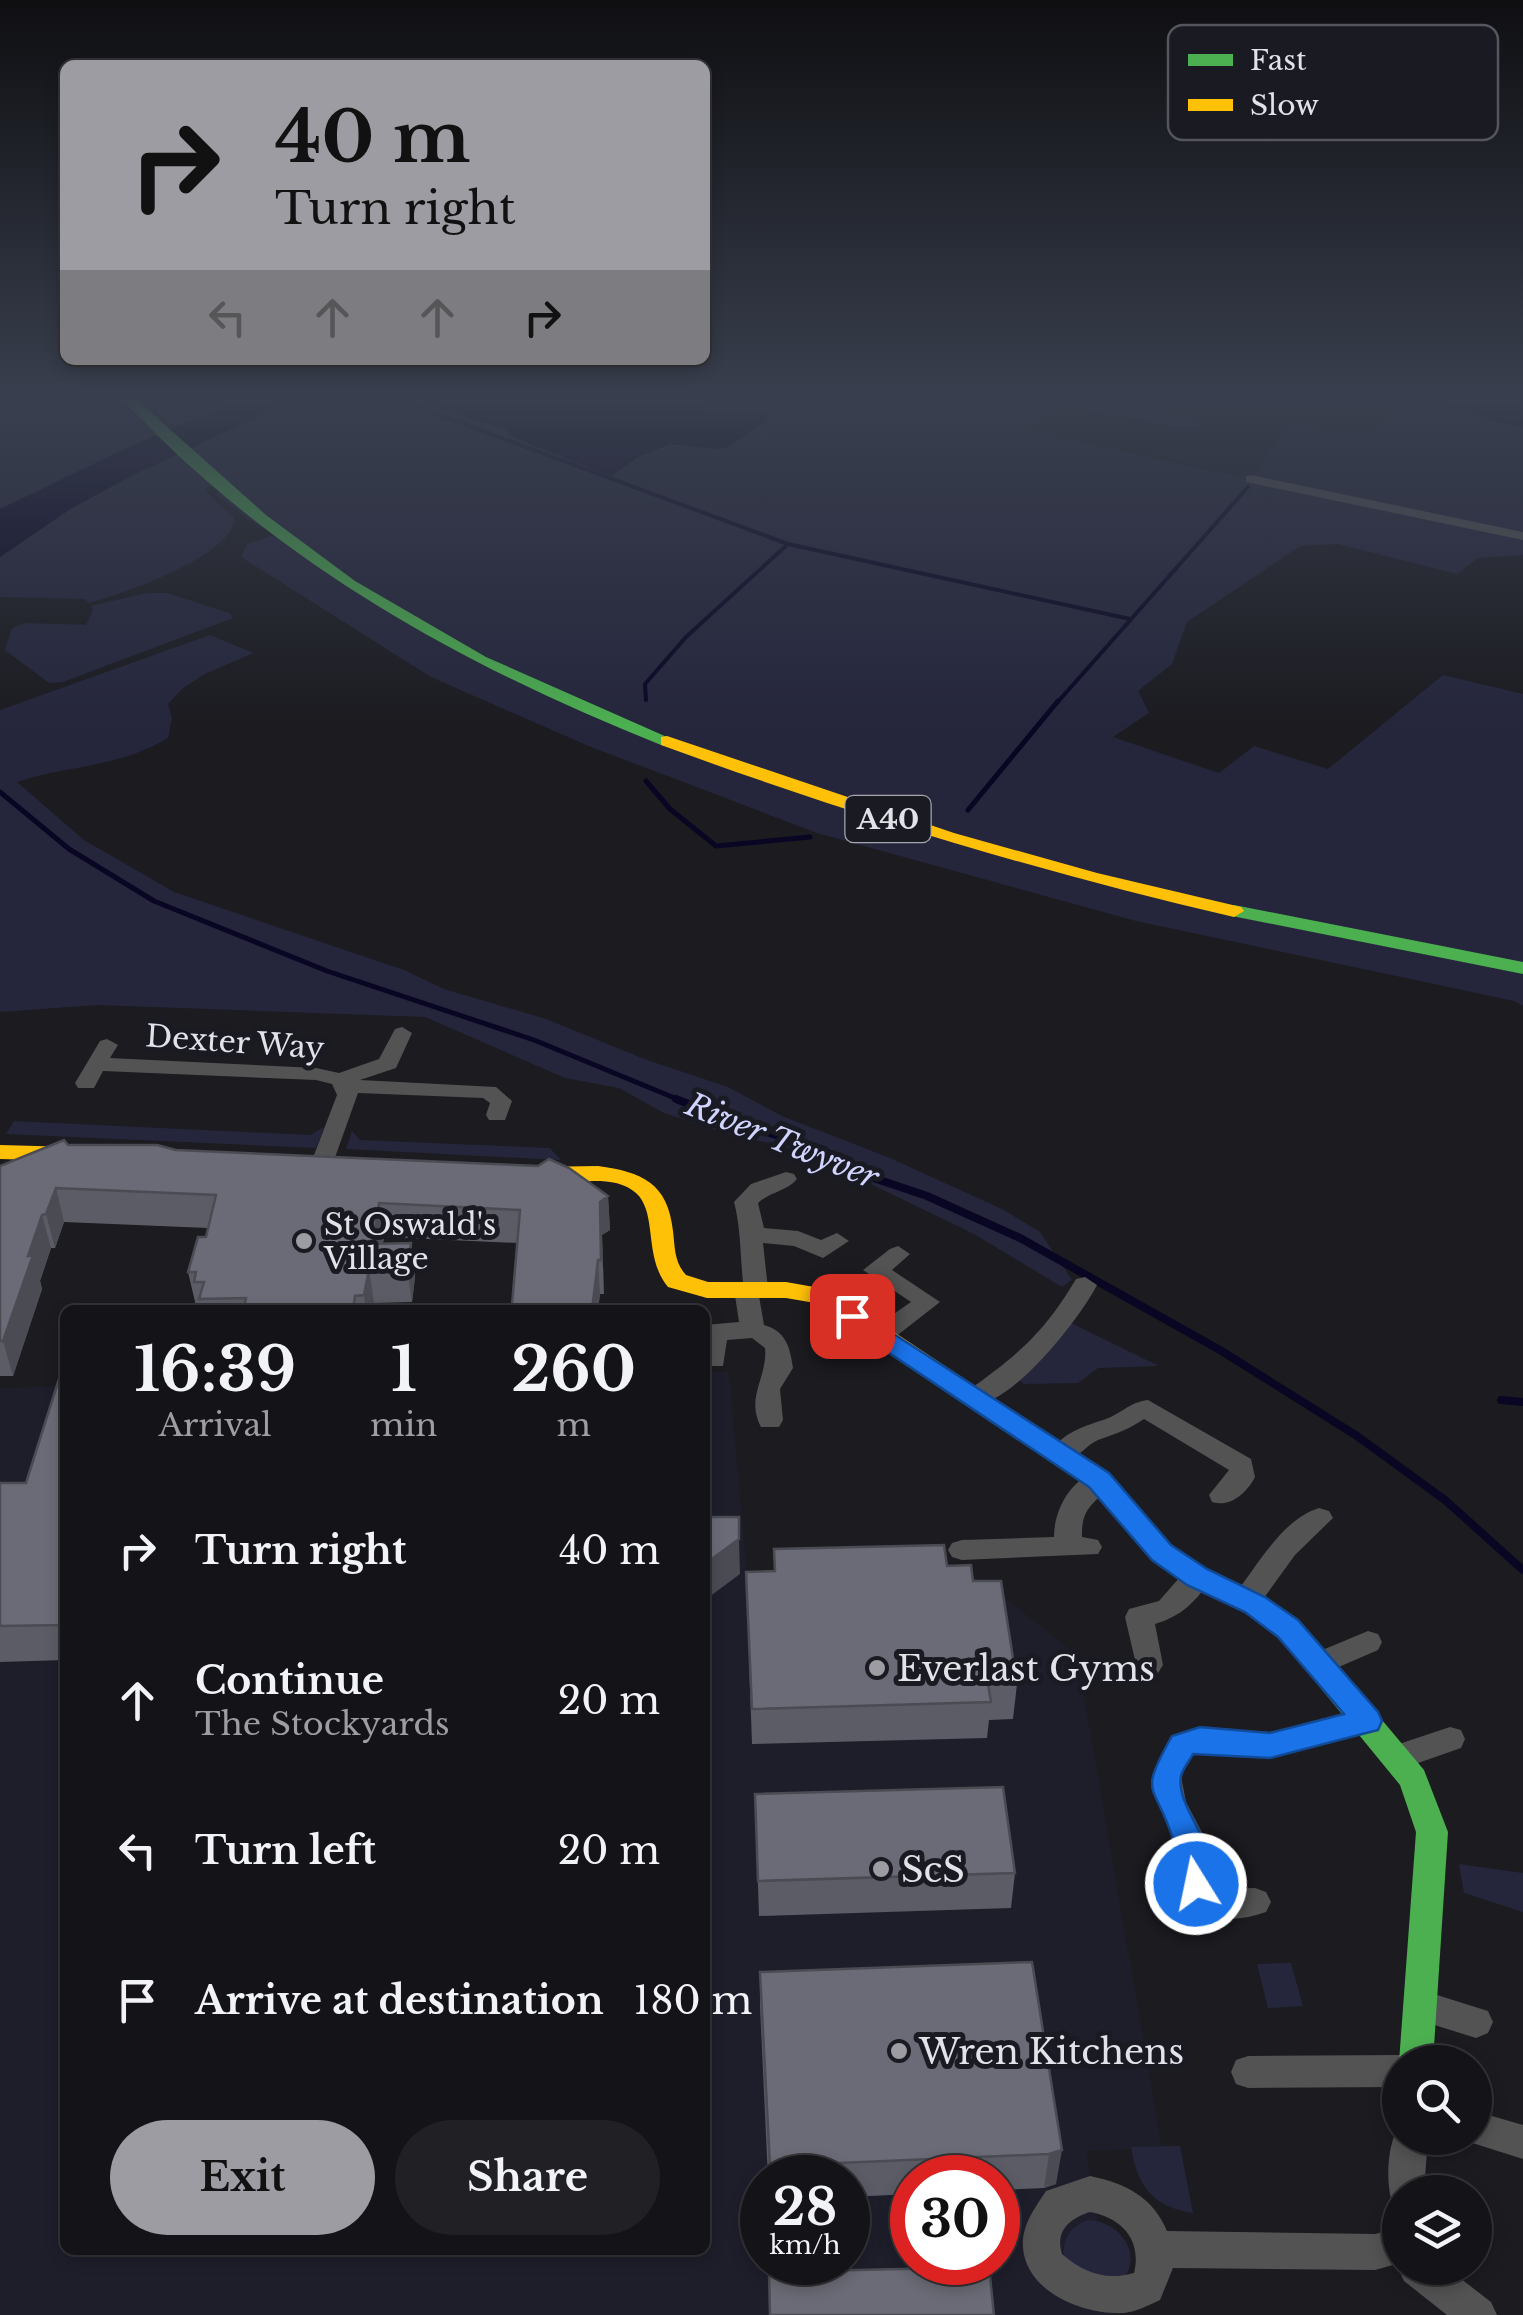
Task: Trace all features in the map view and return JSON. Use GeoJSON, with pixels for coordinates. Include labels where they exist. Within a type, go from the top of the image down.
{"type":"FeatureCollection","features":[{"type":"Feature","properties":{"kind":"main road","name":"A40"},"geometry":{"type":"LineString","coordinates":[[253,508],[297,546],[385,606],[472,654],[593,713],[792,788],[1071,872],[1234,910],[1523,968]]}},
{"type":"Feature","properties":{"kind":"main road"},"geometry":{"type":"LineString","coordinates":[[0,1152],[92,1155]]}},
{"type":"Feature","properties":{"kind":"main road"},"geometry":{"type":"LineString","coordinates":[[509,1173],[630,1179],[645,1184],[658,1200],[664,1268],[674,1280],[692,1288],[807,1290],[1062,1454],[1099,1480],[1162,1553],[1288,1628],[1414,1779],[1432,1832],[1418,2045]]}},
{"type":"Feature","properties":{"kind":"street"},"geometry":{"type":"LineString","coordinates":[[1390,508],[1523,536]]}},
{"type":"Feature","properties":{"kind":"street"},"geometry":{"type":"LineString","coordinates":[[344,1083],[388,1063],[402,1033]]}},
{"type":"Feature","properties":{"kind":"street","name":"Dexter Way"},"geometry":{"type":"LineString","coordinates":[[96,1064],[316,1074],[344,1083],[348,1095],[322,1163]]}},
{"type":"Feature","properties":{"kind":"street"},"geometry":{"type":"LineString","coordinates":[[344,1083],[488,1092],[501,1101],[497,1115]]}},
{"type":"Feature","properties":{"kind":"street"},"geometry":{"type":"LineString","coordinates":[[752,1330],[754,1234],[746,1202],[759,1189],[786,1179]]}},
{"type":"Feature","properties":{"kind":"street"},"geometry":{"type":"LineString","coordinates":[[754,1234],[798,1239],[823,1250],[836,1241]]}},
{"type":"Feature","properties":{"kind":"street"},"geometry":{"type":"LineString","coordinates":[[881,1335],[928,1302],[875,1270],[898,1254]]}},
{"type":"Feature","properties":{"kind":"street"},"geometry":{"type":"LineString","coordinates":[[975,1398],[1050,1340],[1072,1314],[1086,1284]]}},
{"type":"Feature","properties":{"kind":"street"},"geometry":{"type":"LineString","coordinates":[[714,1360],[710,1333],[752,1330],[767,1334],[777,1346],[780,1368],[767,1389],[770,1420]]}},
{"type":"Feature","properties":{"kind":"street"},"geometry":{"type":"LineString","coordinates":[[1062,1454],[1091,1431],[1112,1428],[1138,1410],[1148,1409],[1239,1462],[1242,1477],[1222,1494]]}},
{"type":"Feature","properties":{"kind":"street"},"geometry":{"type":"LineString","coordinates":[[962,1550],[1078,1548],[1066,1516],[1099,1480]]}},
{"type":"Feature","properties":{"kind":"street"},"geometry":{"type":"LineString","coordinates":[[1246,1600],[1285,1548],[1318,1518]]}},
{"type":"Feature","properties":{"kind":"street"},"geometry":{"type":"LineString","coordinates":[[1148,1665],[1139,1618],[1168,1609],[1197,1577]]}},
{"type":"Feature","properties":{"kind":"street"},"geometry":{"type":"LineString","coordinates":[[1318,1664],[1368,1642]]}},
{"type":"Feature","properties":{"kind":"street"},"geometry":{"type":"LineString","coordinates":[[1254,1902],[1211,1904],[1196,1884],[1189,1838],[1171,1803],[1166,1776],[1182,1745],[1200,1740],[1270,1745],[1367,1721]]}},
{"type":"Feature","properties":{"kind":"street"},"geometry":{"type":"LineString","coordinates":[[1398,1757],[1450,1739]]}},
{"type":"Feature","properties":{"kind":"street"},"geometry":{"type":"LineString","coordinates":[[1421,2006],[1476,2022]]}},
{"type":"Feature","properties":{"kind":"street"},"geometry":{"type":"LineString","coordinates":[[1248,2072],[1382,2071]]}},
{"type":"Feature","properties":{"kind":"street"},"geometry":{"type":"LineString","coordinates":[[1492,2133],[1523,2142]]}},
{"type":"Feature","properties":{"kind":"street"},"geometry":{"type":"LineString","coordinates":[[1090,2194],[1124,2204],[1149,2232],[1155,2249],[1150,2283],[1127,2311],[1081,2310],[1051,2282],[1043,2266],[1041,2232],[1058,2204],[1090,2194]]}},
{"type":"Feature","properties":{"kind":"street"},"geometry":{"type":"LineString","coordinates":[[1155,2249],[1382,2252]]}},
{"type":"Feature","properties":{"kind":"street"},"geometry":{"type":"LineString","coordinates":[[1443,2285],[1478,2315]]}},
{"type":"Feature","properties":{"kind":"shaded area"},"geometry":{"type":"Polygon","coordinates":[[[2,508],[72,508],[0,557],[2,508]]]}},
{"type":"Feature","properties":{"kind":"shaded area"},"geometry":{"type":"Polygon","coordinates":[[[223,508],[235,519],[229,533],[196,560],[89,603],[85,599],[0,597],[0,557],[71,509],[223,508]]]}},
{"type":"Feature","properties":{"kind":"shaded area"},"geometry":{"type":"Polygon","coordinates":[[[234,508],[1523,508],[1523,555],[1478,558],[1457,574],[1338,544],[1300,546],[1187,622],[1172,664],[1138,691],[1149,713],[1113,737],[1219,773],[1254,746],[1328,769],[1443,675],[1523,694],[1523,1006],[1136,921],[817,833],[586,745],[431,677],[241,557],[247,544],[277,534],[234,508]]]}},
{"type":"Feature","properties":{"kind":"shaded area"},"geometry":{"type":"Polygon","coordinates":[[[147,593],[167,593],[229,613],[233,618],[63,682],[49,683],[5,650],[12,628],[25,623],[86,625],[91,606],[147,593]]]}},
{"type":"Feature","properties":{"kind":"shaded area"},"geometry":{"type":"Polygon","coordinates":[[[210,635],[253,653],[183,688],[168,704],[172,718],[168,738],[112,761],[17,782],[84,840],[174,892],[404,970],[444,989],[546,1019],[647,1060],[728,1087],[782,1116],[890,1158],[1004,1210],[1040,1232],[1072,1280],[1062,1287],[974,1234],[821,1160],[664,1113],[619,1088],[565,1078],[425,1017],[97,1005],[0,1012],[0,710],[210,635]]]}},
{"type":"Feature","properties":{"kind":"shaded area"},"geometry":{"type":"Polygon","coordinates":[[[14,1121],[310,1135],[324,1127],[316,1148],[6,1134],[14,1121]]]}},
{"type":"Feature","properties":{"kind":"shaded area"},"geometry":{"type":"Polygon","coordinates":[[[352,1131],[360,1140],[550,1148],[561,1160],[346,1149],[352,1131]]]}},
{"type":"Feature","properties":{"kind":"shaded area"},"geometry":{"type":"Polygon","coordinates":[[[1071,1323],[1159,1366],[1098,1368],[1078,1383],[1024,1384],[1015,1377],[1071,1323]]]}},
{"type":"Feature","properties":{"kind":"shaded area"},"geometry":{"type":"Polygon","coordinates":[[[710,1372],[729,1372],[748,1585],[968,1600],[1007,1599],[1077,1655],[1162,2147],[1086,2151],[1114,2315],[0,2315],[0,1388],[60,1386],[60,2255],[710,2255],[710,1372]]]}},
{"type":"Feature","properties":{"kind":"shaded area"},"geometry":{"type":"Polygon","coordinates":[[[1459,1864],[1523,1873],[1523,1912],[1464,1893],[1459,1864]]]}},
{"type":"Feature","properties":{"kind":"shaded area"},"geometry":{"type":"Polygon","coordinates":[[[1291,1963],[1303,2006],[1268,2008],[1257,1964],[1291,1963]]]}},
{"type":"Feature","properties":{"kind":"shaded area"},"geometry":{"type":"Polygon","coordinates":[[[1180,2146],[1193,2213],[1167,2206],[1149,2192],[1138,2173],[1131,2147],[1180,2146]]]}},
{"type":"Feature","properties":{"kind":"shaded area"},"geometry":{"type":"Polygon","coordinates":[[[1089,2220],[1112,2228],[1128,2245],[1130,2266],[1115,2286],[1065,2264],[1067,2236],[1089,2220]]]}},
{"type":"Feature","properties":{"kind":"building"},"geometry":{"type":"Polygon","coordinates":[[[64,1140],[68,1145],[157,1145],[176,1150],[538,1166],[549,1159],[569,1168],[608,1196],[600,1202],[601,1260],[593,1305],[512,1305],[520,1210],[379,1203],[373,1244],[411,1243],[407,1268],[369,1269],[364,1295],[355,1296],[354,1304],[244,1305],[246,1298],[199,1299],[204,1282],[194,1282],[196,1272],[188,1272],[198,1237],[206,1237],[216,1195],[56,1188],[46,1214],[42,1215],[28,1256],[33,1255],[0,1341],[0,1166],[64,1140]]]}},
{"type":"Feature","properties":{"kind":"building"},"geometry":{"type":"Polygon","coordinates":[[[60,1376],[60,1625],[0,1626],[0,1483],[26,1483],[60,1376]]]}},
{"type":"Feature","properties":{"kind":"building"},"geometry":{"type":"Polygon","coordinates":[[[710,1517],[739,1517],[739,1539],[710,1560],[710,1517]]]}},
{"type":"Feature","properties":{"kind":"building","name":"Everlast Gyms"},"geometry":{"type":"Polygon","coordinates":[[[944,1545],[947,1566],[971,1565],[973,1581],[1001,1581],[1017,1684],[988,1684],[991,1702],[752,1709],[746,1572],[775,1571],[774,1549],[944,1545]]]}},
{"type":"Feature","properties":{"kind":"building"},"geometry":{"type":"Polygon","coordinates":[[[1003,1787],[1015,1873],[758,1881],[755,1794],[1003,1787]]]}},
{"type":"Feature","properties":{"kind":"building"},"geometry":{"type":"Polygon","coordinates":[[[1032,1962],[1062,2150],[1020,2155],[890,2155],[890,2161],[870,2162],[870,2155],[769,2155],[760,1972],[1032,1962]]]}},
{"type":"Feature","properties":{"kind":"building"},"geometry":{"type":"Polygon","coordinates":[[[890,2269],[890,2285],[991,2285],[994,2315],[770,2315],[769,2285],[870,2285],[870,2270],[890,2269]]]}},
{"type":"Feature","properties":{"kind":"waterway"},"geometry":{"type":"LineString","coordinates":[[691,508],[788,544]]}},
{"type":"Feature","properties":{"kind":"waterway"},"geometry":{"type":"LineString","coordinates":[[1056,704],[1229,508]]}},
{"type":"Feature","properties":{"kind":"waterway"},"geometry":{"type":"LineString","coordinates":[[646,700],[645,684],[686,637],[788,544]]}},
{"type":"Feature","properties":{"kind":"waterway"},"geometry":{"type":"LineString","coordinates":[[788,544],[1130,619]]}},
{"type":"Feature","properties":{"kind":"waterway"},"geometry":{"type":"LineString","coordinates":[[968,810],[1058,701]]}},
{"type":"Feature","properties":{"kind":"waterway"},"geometry":{"type":"LineString","coordinates":[[646,781],[670,809],[716,846],[810,837]]}},
{"type":"Feature","properties":{"kind":"waterway","name":"River Twyver"},"geometry":{"type":"LineString","coordinates":[[0,792],[69,849],[154,901],[327,971],[534,1040],[682,1101]]}},
{"type":"Feature","properties":{"kind":"waterway","name":"River Twyver"},"geometry":{"type":"LineString","coordinates":[[676,1099],[824,1150],[844,1168],[927,1196],[1020,1238],[1220,1350],[1357,1436],[1445,1500],[1523,1570]]}},
{"type":"Feature","properties":{"kind":"waterway"},"geometry":{"type":"LineString","coordinates":[[1501,1400],[1523,1402]]}},
{"type":"Feature","properties":{"kind":"traffic: fast"},"geometry":{"type":"LineString","coordinates":[[249,508],[349,584],[436,636],[573,703],[667,741]]}},
{"type":"Feature","properties":{"kind":"traffic: fast"},"geometry":{"type":"LineString","coordinates":[[1234,911],[1523,968]]}},
{"type":"Feature","properties":{"kind":"traffic: fast"},"geometry":{"type":"LineString","coordinates":[[981,1402],[1099,1480],[1161,1553],[1197,1577],[1255,1604],[1288,1628],[1413,1779],[1432,1832],[1417,2045]]}},
{"type":"Feature","properties":{"kind":"traffic: slow"},"geometry":{"type":"LineString","coordinates":[[667,741],[947,836],[1090,877],[1234,911]]}},
{"type":"Feature","properties":{"kind":"traffic: slow"},"geometry":{"type":"LineString","coordinates":[[0,1152],[73,1154]]}},
{"type":"Feature","properties":{"kind":"traffic: slow"},"geometry":{"type":"LineString","coordinates":[[536,1174],[598,1173],[635,1181],[648,1191],[657,1207],[664,1257],[677,1281],[707,1290],[786,1290],[822,1296],[981,1402]]}},
{"type":"Feature","properties":{"kind":"place","name":"St Oswald's Village"},"geometry":{"type":"Point","coordinates":[304,1241]}},
{"type":"Feature","properties":{"kind":"place","name":"Everlast Gyms"},"geometry":{"type":"Point","coordinates":[877,1668]}},
{"type":"Feature","properties":{"kind":"place","name":"ScS"},"geometry":{"type":"Point","coordinates":[881,1869]}},
{"type":"Feature","properties":{"kind":"place","name":"Wren Kitchens"},"geometry":{"type":"Point","coordinates":[899,2051]}},
{"type":"Feature","properties":{"kind":"route"},"geometry":{"type":"LineString","coordinates":[[852,1316],[1099,1480],[1162,1553],[1197,1577],[1255,1604],[1288,1628],[1367,1721],[1270,1745],[1200,1740],[1182,1745],[1166,1776],[1171,1803],[1189,1838],[1196,1884]]}}]}
